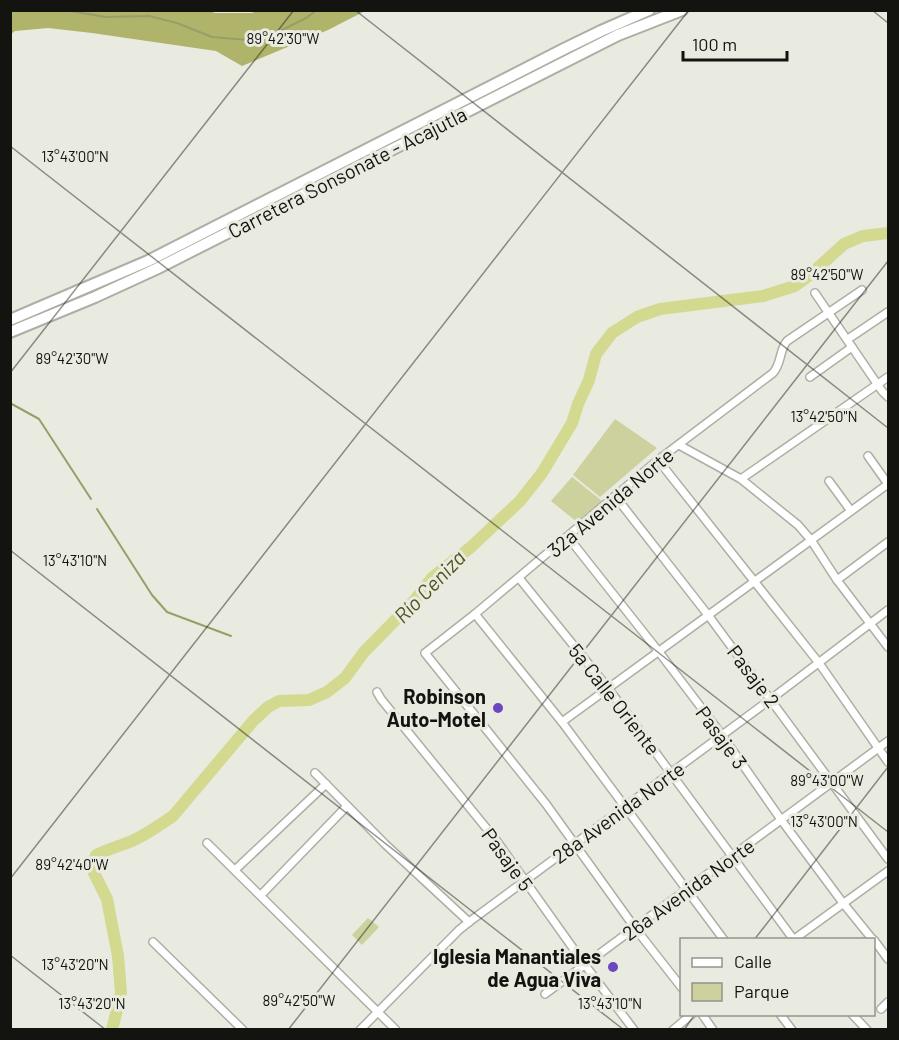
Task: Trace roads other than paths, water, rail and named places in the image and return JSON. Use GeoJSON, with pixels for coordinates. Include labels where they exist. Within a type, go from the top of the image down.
{"type":"FeatureCollection","features":[{"type":"Feature","properties":{"kind":"highway"},"geometry":{"type":"LineString","coordinates":[[10,320],[148,261],[564,49],[649,10]]}},
{"type":"Feature","properties":{"kind":"highway","name":"Carretera Sonsonate - Acajutla"},"geometry":{"type":"LineString","coordinates":[[10,332],[156,269],[618,35],[682,10]]}},
{"type":"Feature","properties":{"kind":"street"},"geometry":{"type":"LineString","coordinates":[[828,312],[862,290]]}},
{"type":"Feature","properties":{"kind":"street"},"geometry":{"type":"LineString","coordinates":[[815,293],[888,397]]}},
{"type":"Feature","properties":{"kind":"street","name":"32a Avenida Norte"},"geometry":{"type":"LineString","coordinates":[[574,844],[546,804],[425,653],[475,615],[658,460],[773,373],[780,363],[783,345],[828,312]]}},
{"type":"Feature","properties":{"kind":"street"},"geometry":{"type":"LineString","coordinates":[[848,339],[888,312]]}},
{"type":"Feature","properties":{"kind":"street"},"geometry":{"type":"LineString","coordinates":[[810,377],[852,346]]}},
{"type":"Feature","properties":{"kind":"street"},"geometry":{"type":"LineString","coordinates":[[741,479],[888,377]]}},
{"type":"Feature","properties":{"kind":"street"},"geometry":{"type":"LineString","coordinates":[[679,444],[741,479],[790,518],[811,540],[837,580],[888,647]]}},
{"type":"Feature","properties":{"kind":"street"},"geometry":{"type":"LineString","coordinates":[[562,722],[888,484],[868,456]]}},
{"type":"Feature","properties":{"kind":"street"},"geometry":{"type":"LineString","coordinates":[[658,460],[819,663],[888,762]]}},
{"type":"Feature","properties":{"kind":"street"},"geometry":{"type":"LineString","coordinates":[[829,481],[851,511]]}},
{"type":"Feature","properties":{"kind":"street","name":"Pasaje 2"},"geometry":{"type":"LineString","coordinates":[[615,496],[708,615],[888,860]]}},
{"type":"Feature","properties":{"kind":"street","name":"Pasaje 3"},"geometry":{"type":"LineString","coordinates":[[568,537],[722,735],[843,903],[871,938]]}},
{"type":"Feature","properties":{"kind":"street"},"geometry":{"type":"LineString","coordinates":[[837,580],[888,542]]}},
{"type":"Feature","properties":{"kind":"street","name":"5a Calle Oriente"},"geometry":{"type":"LineString","coordinates":[[519,578],[608,688],[792,938]]}},
{"type":"Feature","properties":{"kind":"street","name":"28a Avenida Norte"},"geometry":{"type":"LineString","coordinates":[[360,1029],[469,922],[888,610]]}},
{"type":"Feature","properties":{"kind":"street"},"geometry":{"type":"LineString","coordinates":[[475,615],[562,722],[723,938]]}},
{"type":"Feature","properties":{"kind":"street","name":"Pasaje 5"},"geometry":{"type":"LineString","coordinates":[[377,692],[496,840],[585,965],[634,1029]]}},
{"type":"Feature","properties":{"kind":"street","name":"26a Avenida Norte"},"geometry":{"type":"LineString","coordinates":[[545,994],[888,741]]}},
{"type":"Feature","properties":{"kind":"street"},"geometry":{"type":"LineString","coordinates":[[315,773],[469,922]]}},
{"type":"Feature","properties":{"kind":"street"},"geometry":{"type":"LineString","coordinates":[[236,870],[326,784]]}},
{"type":"Feature","properties":{"kind":"street"},"geometry":{"type":"LineString","coordinates":[[261,896],[347,806]]}},
{"type":"Feature","properties":{"kind":"street"},"geometry":{"type":"LineString","coordinates":[[207,843],[396,1029]]}},
{"type":"Feature","properties":{"kind":"street"},"geometry":{"type":"LineString","coordinates":[[574,844],[680,987]]}},
{"type":"Feature","properties":{"kind":"street"},"geometry":{"type":"LineString","coordinates":[[794,938],[888,871]]}},
{"type":"Feature","properties":{"kind":"street"},"geometry":{"type":"LineString","coordinates":[[153,942],[243,1029]]}},
{"type":"Feature","properties":{"kind":"street","name":"Pasaje 3"},"geometry":{"type":"LineString","coordinates":[[875,943],[888,959]]}},
{"type":"Feature","properties":{"kind":"street"},"geometry":{"type":"LineString","coordinates":[[881,1009],[888,1002]]}},
{"type":"Feature","properties":{"kind":"street"},"geometry":{"type":"LineString","coordinates":[[673,1029],[689,1016]]}},
{"type":"Feature","properties":{"kind":"street"},"geometry":{"type":"LineString","coordinates":[[703,1016],[713,1029]]}},
{"type":"Feature","properties":{"kind":"street"},"geometry":{"type":"LineString","coordinates":[[782,1016],[792,1029]]}},
{"type":"Feature","properties":{"kind":"street"},"geometry":{"type":"LineString","coordinates":[[854,1016],[867,1029]]}},
{"type":"Feature","properties":{"kind":"waterway"},"geometry":{"type":"LineString","coordinates":[[64,10],[106,17],[149,16],[177,23],[212,37],[248,40],[276,33],[317,10]]}},
{"type":"Feature","properties":{"kind":"waterway","name":"Río Ceniza"},"geometry":{"type":"LineString","coordinates":[[112,1030],[121,993],[118,956],[107,899],[94,873],[96,855],[138,838],[173,816],[253,721],[268,707],[279,701],[309,700],[327,692],[345,678],[364,652],[414,601],[432,578],[471,547],[520,501],[542,473],[572,423],[589,380],[596,354],[612,333],[637,317],[660,309],[763,296],[795,286],[844,244],[863,236],[888,233]]}},
{"type":"Feature","properties":{"kind":"waterway"},"geometry":{"type":"LineString","coordinates":[[10,403],[39,419],[91,499]]}},
{"type":"Feature","properties":{"kind":"waterway"},"geometry":{"type":"LineString","coordinates":[[97,509],[152,595],[167,612],[231,636]]}},
{"type":"Feature","properties":{"kind":"place","name":"Robinson Auto-Motel"},"geometry":{"type":"Point","coordinates":[498,708]}},
{"type":"Feature","properties":{"kind":"place","name":"Iglesia Manantiales de Agua Viva"},"geometry":{"type":"Point","coordinates":[613,967]}}]}
